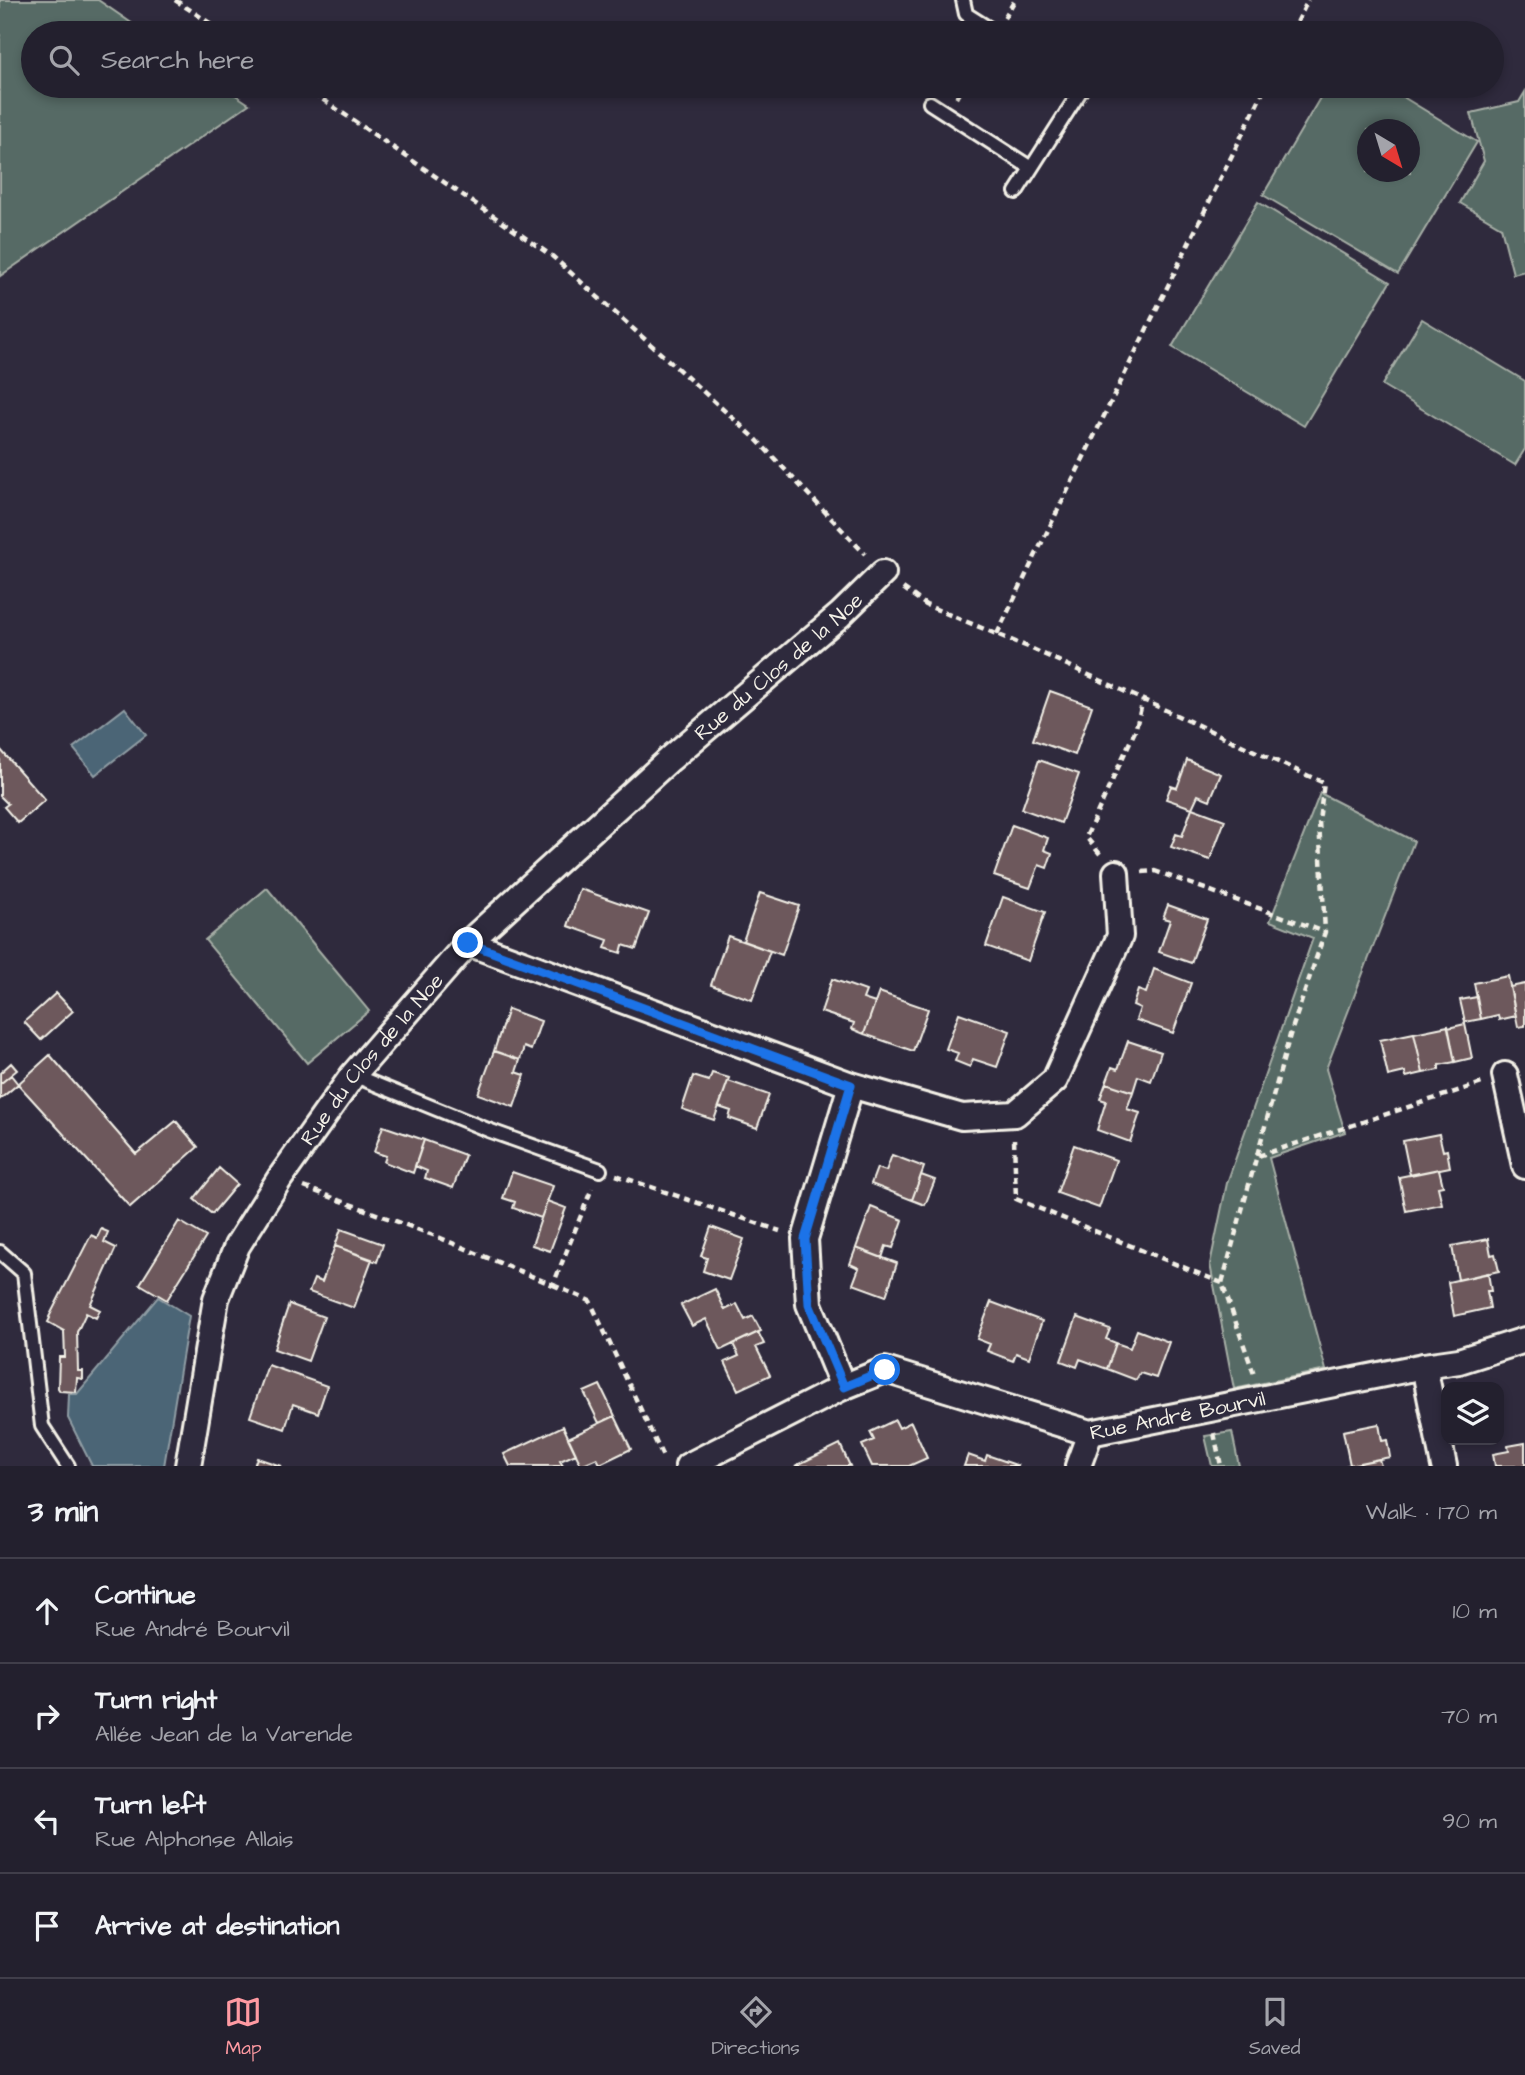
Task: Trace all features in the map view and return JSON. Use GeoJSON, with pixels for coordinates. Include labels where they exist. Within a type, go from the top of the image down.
{"type":"FeatureCollection","features":[{"type":"Feature","properties":{"kind":"street","name":"Rue du Clos de la Noe"},"geometry":{"type":"LineString","coordinates":[[188,1466],[216,1299],[237,1246],[280,1178],[353,1075],[468,943],[670,759],[839,615],[883,573]]}},
{"type":"Feature","properties":{"kind":"street"},"geometry":{"type":"LineString","coordinates":[[468,943],[851,1085],[962,1117],[1015,1114],[1055,1080],[1120,936],[1116,873]]}},
{"type":"Feature","properties":{"kind":"street"},"geometry":{"type":"LineString","coordinates":[[1505,1075],[1525,1166]]}},
{"type":"Feature","properties":{"kind":"street"},"geometry":{"type":"LineString","coordinates":[[844,1387],[809,1304],[805,1239],[851,1085]]}},
{"type":"Feature","properties":{"kind":"street","name":"Rue André Bourvil"},"geometry":{"type":"LineString","coordinates":[[688,1466],[844,1387],[885,1370],[1090,1433],[1459,1361],[1525,1340]]}},
{"type":"Feature","properties":{"kind":"street"},"geometry":{"type":"LineString","coordinates":[[1424,1366],[1444,1466]]}},
{"type":"Feature","properties":{"kind":"street"},"geometry":{"type":"LineString","coordinates":[[1078,1466],[1090,1433]]}},
{"type":"Feature","properties":{"kind":"lane"},"geometry":{"type":"LineString","coordinates":[[963,0],[966,14],[977,21]]}},
{"type":"Feature","properties":{"kind":"lane"},"geometry":{"type":"LineString","coordinates":[[1016,192],[1076,98]]}},
{"type":"Feature","properties":{"kind":"lane"},"geometry":{"type":"LineString","coordinates":[[930,103],[1031,168]]}},
{"type":"Feature","properties":{"kind":"lane"},"geometry":{"type":"LineString","coordinates":[[353,1075],[488,1130],[600,1170]]}},
{"type":"Feature","properties":{"kind":"lane"},"geometry":{"type":"LineString","coordinates":[[0,1252],[23,1273],[42,1426],[68,1466]]}},
{"type":"Feature","properties":{"kind":"path"},"geometry":{"type":"LineString","coordinates":[[175,0],[207,21]]}},
{"type":"Feature","properties":{"kind":"path"},"geometry":{"type":"LineString","coordinates":[[1298,21],[1308,0]]}},
{"type":"Feature","properties":{"kind":"path"},"geometry":{"type":"LineString","coordinates":[[321,98],[552,256],[755,438],[883,573],[926,605],[997,634],[1324,783],[1319,821],[1325,932],[1290,1035],[1222,1283],[1263,1398]]}},
{"type":"Feature","properties":{"kind":"path"},"geometry":{"type":"LineString","coordinates":[[997,634],[1260,98]]}},
{"type":"Feature","properties":{"kind":"path"},"geometry":{"type":"LineString","coordinates":[[1143,701],[1135,731],[1086,837],[1116,873],[1155,871],[1325,932]]}},
{"type":"Feature","properties":{"kind":"path"},"geometry":{"type":"LineString","coordinates":[[1257,1157],[1505,1075]]}},
{"type":"Feature","properties":{"kind":"path"},"geometry":{"type":"LineString","coordinates":[[1015,1114],[1016,1199],[1222,1283]]}},
{"type":"Feature","properties":{"kind":"path"},"geometry":{"type":"LineString","coordinates":[[553,1285],[600,1170],[805,1239]]}},
{"type":"Feature","properties":{"kind":"path"},"geometry":{"type":"LineString","coordinates":[[280,1178],[433,1235],[590,1301],[667,1466]]}},
{"type":"Feature","properties":{"kind":"green space"},"geometry":{"type":"Polygon","coordinates":[[[0,0],[98,0],[129,21],[21,21],[21,98],[240,98],[249,104],[0,276],[0,0]]]}},
{"type":"Feature","properties":{"kind":"green space"},"geometry":{"type":"Polygon","coordinates":[[[1525,92],[1525,271],[1513,274],[1501,227],[1460,203],[1484,161],[1471,113],[1519,102],[1525,92]]]}},
{"type":"Feature","properties":{"kind":"green space"},"geometry":{"type":"Polygon","coordinates":[[[1320,98],[1405,98],[1477,142],[1398,274],[1263,195],[1320,98]]]}},
{"type":"Feature","properties":{"kind":"green space"},"geometry":{"type":"Polygon","coordinates":[[[1258,202],[1390,282],[1304,426],[1172,347],[1258,202]]]}},
{"type":"Feature","properties":{"kind":"green space"},"geometry":{"type":"Polygon","coordinates":[[[1422,319],[1525,381],[1525,449],[1515,465],[1382,385],[1422,319]]]}},
{"type":"Feature","properties":{"kind":"green space"},"geometry":{"type":"Polygon","coordinates":[[[1320,793],[1414,841],[1326,1069],[1345,1132],[1269,1158],[1326,1370],[1234,1389],[1210,1264],[1227,1183],[1313,938],[1270,921],[1320,793]]]}},
{"type":"Feature","properties":{"kind":"green space"},"geometry":{"type":"Polygon","coordinates":[[[267,888],[369,1011],[307,1063],[205,940],[267,888]]]}},
{"type":"Feature","properties":{"kind":"green space"},"geometry":{"type":"Polygon","coordinates":[[[1232,1432],[1239,1466],[1212,1466],[1205,1436],[1232,1432]]]}},
{"type":"Feature","properties":{"kind":"water"},"geometry":{"type":"Polygon","coordinates":[[[125,708],[146,735],[95,775],[73,748],[125,708]]]}},
{"type":"Feature","properties":{"kind":"water"},"geometry":{"type":"Polygon","coordinates":[[[158,1297],[189,1316],[164,1466],[92,1466],[68,1418],[69,1394],[77,1394],[158,1297]]]}},
{"type":"Feature","properties":{"kind":"building"},"geometry":{"type":"Polygon","coordinates":[[[1050,691],[1092,706],[1075,755],[1033,740],[1050,691]]]}},
{"type":"Feature","properties":{"kind":"building"},"geometry":{"type":"Polygon","coordinates":[[[0,749],[45,800],[18,823],[4,807],[8,804],[0,796],[0,749]]]}},
{"type":"Feature","properties":{"kind":"building"},"geometry":{"type":"Polygon","coordinates":[[[1039,760],[1079,774],[1061,823],[1022,809],[1039,760]]]}},
{"type":"Feature","properties":{"kind":"building"},"geometry":{"type":"Polygon","coordinates":[[[1187,760],[1221,774],[1210,800],[1198,795],[1192,808],[1166,799],[1171,786],[1177,788],[1187,760]]]}},
{"type":"Feature","properties":{"kind":"building"},"geometry":{"type":"Polygon","coordinates":[[[1192,808],[1225,820],[1210,860],[1171,847],[1176,834],[1182,836],[1192,808]]]}},
{"type":"Feature","properties":{"kind":"building"},"geometry":{"type":"Polygon","coordinates":[[[1012,825],[1048,838],[1044,850],[1052,853],[1047,868],[1039,865],[1030,888],[994,876],[1012,825]]]}},
{"type":"Feature","properties":{"kind":"building"},"geometry":{"type":"Polygon","coordinates":[[[580,889],[649,913],[636,949],[623,945],[621,953],[605,948],[608,940],[568,926],[580,889]]]}},
{"type":"Feature","properties":{"kind":"building"},"geometry":{"type":"Polygon","coordinates":[[[760,893],[799,906],[782,955],[743,941],[760,893]]]}},
{"type":"Feature","properties":{"kind":"building"},"geometry":{"type":"Polygon","coordinates":[[[1003,897],[1045,912],[1028,961],[986,946],[1003,897]]]}},
{"type":"Feature","properties":{"kind":"building"},"geometry":{"type":"Polygon","coordinates":[[[1168,905],[1207,919],[1191,963],[1159,952],[1170,920],[1163,918],[1168,905]]]}},
{"type":"Feature","properties":{"kind":"building"},"geometry":{"type":"Polygon","coordinates":[[[728,936],[770,951],[752,1000],[711,985],[728,936]]]}},
{"type":"Feature","properties":{"kind":"building"},"geometry":{"type":"Polygon","coordinates":[[[1154,969],[1191,983],[1173,1033],[1136,1020],[1140,1008],[1133,1005],[1138,990],[1146,993],[1154,969]]]}},
{"type":"Feature","properties":{"kind":"building"},"geometry":{"type":"Polygon","coordinates":[[[1508,976],[1516,1016],[1499,1020],[1498,1015],[1481,1019],[1474,983],[1508,976]]]}},
{"type":"Feature","properties":{"kind":"building"},"geometry":{"type":"Polygon","coordinates":[[[832,979],[866,991],[863,999],[875,1003],[864,1034],[852,1029],[854,1023],[821,1012],[832,979]]]}},
{"type":"Feature","properties":{"kind":"building"},"geometry":{"type":"Polygon","coordinates":[[[1525,984],[1525,1026],[1518,1027],[1510,987],[1525,984]]]}},
{"type":"Feature","properties":{"kind":"building"},"geometry":{"type":"Polygon","coordinates":[[[879,992],[928,1009],[913,1051],[864,1034],[879,992]]]}},
{"type":"Feature","properties":{"kind":"building"},"geometry":{"type":"Polygon","coordinates":[[[56,993],[73,1011],[41,1040],[24,1022],[56,993]]]}},
{"type":"Feature","properties":{"kind":"building"},"geometry":{"type":"Polygon","coordinates":[[[1477,997],[1481,1019],[1465,1022],[1460,1000],[1477,997]]]}},
{"type":"Feature","properties":{"kind":"building"},"geometry":{"type":"Polygon","coordinates":[[[508,1009],[541,1021],[531,1050],[524,1047],[520,1060],[494,1051],[508,1009]]]}},
{"type":"Feature","properties":{"kind":"building"},"geometry":{"type":"Polygon","coordinates":[[[959,1013],[1010,1031],[997,1067],[973,1059],[970,1067],[955,1061],[958,1053],[946,1049],[959,1013]]]}},
{"type":"Feature","properties":{"kind":"building"},"geometry":{"type":"Polygon","coordinates":[[[1465,1024],[1472,1058],[1455,1062],[1448,1028],[1465,1024]]]}},
{"type":"Feature","properties":{"kind":"building"},"geometry":{"type":"Polygon","coordinates":[[[1448,1026],[1455,1062],[1439,1065],[1439,1070],[1423,1073],[1414,1033],[1448,1026]]]}},
{"type":"Feature","properties":{"kind":"building"},"geometry":{"type":"Polygon","coordinates":[[[1414,1033],[1423,1073],[1406,1077],[1405,1072],[1388,1076],[1380,1040],[1414,1033]]]}},
{"type":"Feature","properties":{"kind":"building"},"geometry":{"type":"Polygon","coordinates":[[[1128,1041],[1161,1052],[1151,1081],[1138,1076],[1133,1092],[1106,1083],[1112,1067],[1118,1069],[1128,1041]]]}},
{"type":"Feature","properties":{"kind":"building"},"geometry":{"type":"Polygon","coordinates":[[[494,1051],[520,1060],[516,1072],[525,1075],[514,1107],[478,1094],[494,1051]]]}},
{"type":"Feature","properties":{"kind":"building"},"geometry":{"type":"Polygon","coordinates":[[[50,1055],[136,1154],[176,1121],[198,1147],[130,1207],[18,1084],[50,1055]]]}},
{"type":"Feature","properties":{"kind":"building"},"geometry":{"type":"Polygon","coordinates":[[[11,1063],[17,1070],[0,1084],[0,1073],[11,1063]]]}},
{"type":"Feature","properties":{"kind":"building"},"geometry":{"type":"Polygon","coordinates":[[[712,1073],[729,1078],[714,1120],[682,1109],[693,1076],[709,1081],[712,1073]]]}},
{"type":"Feature","properties":{"kind":"building"},"geometry":{"type":"Polygon","coordinates":[[[11,1075],[18,1084],[0,1099],[0,1084],[11,1075]]]}},
{"type":"Feature","properties":{"kind":"building"},"geometry":{"type":"Polygon","coordinates":[[[728,1081],[769,1095],[757,1128],[729,1118],[731,1111],[719,1107],[728,1081]]]}},
{"type":"Feature","properties":{"kind":"building"},"geometry":{"type":"Polygon","coordinates":[[[1106,1083],[1133,1092],[1127,1109],[1140,1113],[1130,1142],[1097,1130],[1106,1101],[1100,1099],[1106,1083]]]}},
{"type":"Feature","properties":{"kind":"building"},"geometry":{"type":"Polygon","coordinates":[[[383,1126],[424,1140],[413,1173],[384,1162],[386,1156],[374,1152],[383,1126]]]}},
{"type":"Feature","properties":{"kind":"building"},"geometry":{"type":"Polygon","coordinates":[[[1439,1134],[1443,1151],[1447,1150],[1450,1167],[1410,1175],[1403,1141],[1439,1134]]]}},
{"type":"Feature","properties":{"kind":"building"},"geometry":{"type":"Polygon","coordinates":[[[424,1140],[465,1155],[453,1188],[425,1178],[427,1171],[415,1166],[424,1140]]]}},
{"type":"Feature","properties":{"kind":"building"},"geometry":{"type":"Polygon","coordinates":[[[1074,1145],[1116,1160],[1099,1208],[1057,1193],[1074,1145]]]}},
{"type":"Feature","properties":{"kind":"building"},"geometry":{"type":"Polygon","coordinates":[[[892,1155],[924,1167],[912,1200],[871,1184],[877,1168],[886,1171],[892,1155]]]}},
{"type":"Feature","properties":{"kind":"building"},"geometry":{"type":"Polygon","coordinates":[[[219,1168],[237,1184],[212,1214],[194,1199],[219,1168]]]}},
{"type":"Feature","properties":{"kind":"building"},"geometry":{"type":"Polygon","coordinates":[[[1439,1169],[1443,1186],[1438,1187],[1442,1204],[1406,1211],[1399,1177],[1439,1169]]]}},
{"type":"Feature","properties":{"kind":"building"},"geometry":{"type":"Polygon","coordinates":[[[512,1172],[553,1186],[541,1218],[513,1208],[515,1202],[503,1198],[512,1172]]]}},
{"type":"Feature","properties":{"kind":"building"},"geometry":{"type":"Polygon","coordinates":[[[921,1175],[935,1180],[925,1205],[912,1200],[921,1175]]]}},
{"type":"Feature","properties":{"kind":"building"},"geometry":{"type":"Polygon","coordinates":[[[547,1201],[566,1208],[550,1251],[532,1245],[547,1201]]]}},
{"type":"Feature","properties":{"kind":"building"},"geometry":{"type":"Polygon","coordinates":[[[871,1207],[903,1220],[893,1248],[886,1246],[882,1258],[856,1248],[871,1207]]]}},
{"type":"Feature","properties":{"kind":"building"},"geometry":{"type":"Polygon","coordinates":[[[179,1221],[206,1237],[167,1300],[140,1284],[179,1221]]]}},
{"type":"Feature","properties":{"kind":"building"},"geometry":{"type":"Polygon","coordinates":[[[711,1227],[744,1239],[729,1280],[703,1271],[707,1258],[701,1256],[711,1227]]]}},
{"type":"Feature","properties":{"kind":"building"},"geometry":{"type":"Polygon","coordinates":[[[101,1229],[108,1232],[104,1242],[116,1248],[90,1305],[100,1310],[96,1318],[86,1313],[77,1332],[78,1371],[83,1371],[83,1379],[77,1378],[76,1392],[60,1391],[59,1357],[65,1357],[64,1331],[48,1322],[49,1317],[91,1235],[97,1238],[101,1229]]]}},
{"type":"Feature","properties":{"kind":"building"},"geometry":{"type":"Polygon","coordinates":[[[341,1229],[383,1244],[377,1262],[335,1246],[341,1229]]]}},
{"type":"Feature","properties":{"kind":"building"},"geometry":{"type":"Polygon","coordinates":[[[1488,1239],[1491,1255],[1495,1254],[1499,1271],[1458,1280],[1452,1246],[1488,1239]]]}},
{"type":"Feature","properties":{"kind":"building"},"geometry":{"type":"Polygon","coordinates":[[[335,1246],[372,1259],[354,1308],[309,1292],[314,1279],[322,1282],[335,1246]]]}},
{"type":"Feature","properties":{"kind":"building"},"geometry":{"type":"Polygon","coordinates":[[[856,1248],[897,1263],[886,1296],[853,1284],[859,1268],[850,1264],[856,1248]]]}},
{"type":"Feature","properties":{"kind":"building"},"geometry":{"type":"Polygon","coordinates":[[[1488,1273],[1490,1308],[1454,1316],[1448,1282],[1488,1273]]]}},
{"type":"Feature","properties":{"kind":"building"},"geometry":{"type":"Polygon","coordinates":[[[715,1289],[725,1310],[737,1304],[745,1320],[753,1316],[761,1331],[721,1350],[706,1319],[692,1326],[681,1305],[715,1289]]]}},
{"type":"Feature","properties":{"kind":"building"},"geometry":{"type":"Polygon","coordinates":[[[991,1302],[1042,1321],[1029,1358],[1016,1353],[1013,1361],[987,1351],[990,1344],[977,1339],[991,1302]]]}},
{"type":"Feature","properties":{"kind":"building"},"geometry":{"type":"Polygon","coordinates":[[[289,1304],[324,1317],[308,1361],[274,1349],[289,1304]]]}},
{"type":"Feature","properties":{"kind":"building"},"geometry":{"type":"Polygon","coordinates":[[[1077,1317],[1110,1329],[1106,1339],[1116,1343],[1107,1369],[1080,1359],[1077,1367],[1061,1361],[1077,1317]]]}},
{"type":"Feature","properties":{"kind":"building"},"geometry":{"type":"Polygon","coordinates":[[[1137,1330],[1169,1342],[1156,1378],[1140,1373],[1136,1380],[1107,1369],[1116,1343],[1130,1348],[1137,1330]]]}},
{"type":"Feature","properties":{"kind":"building"},"geometry":{"type":"Polygon","coordinates":[[[758,1332],[764,1344],[756,1347],[770,1375],[738,1390],[725,1362],[739,1356],[733,1344],[758,1332]]]}},
{"type":"Feature","properties":{"kind":"building"},"geometry":{"type":"Polygon","coordinates":[[[268,1365],[327,1386],[318,1413],[293,1404],[285,1429],[250,1417],[268,1365]]]}},
{"type":"Feature","properties":{"kind":"building"},"geometry":{"type":"Polygon","coordinates":[[[600,1385],[615,1416],[599,1423],[584,1392],[600,1385]]]}},
{"type":"Feature","properties":{"kind":"building"},"geometry":{"type":"Polygon","coordinates":[[[615,1416],[631,1449],[600,1464],[597,1458],[581,1465],[568,1438],[615,1416]]]}},
{"type":"Feature","properties":{"kind":"building"},"geometry":{"type":"Polygon","coordinates":[[[895,1420],[899,1428],[911,1422],[927,1458],[909,1466],[872,1466],[862,1445],[874,1440],[870,1432],[895,1420]]]}},
{"type":"Feature","properties":{"kind":"building"},"geometry":{"type":"Polygon","coordinates":[[[1379,1424],[1382,1441],[1387,1440],[1390,1457],[1350,1465],[1343,1431],[1379,1424]]]}},
{"type":"Feature","properties":{"kind":"building"},"geometry":{"type":"Polygon","coordinates":[[[563,1426],[576,1454],[560,1461],[563,1466],[510,1466],[504,1454],[563,1426]]]}},
{"type":"Feature","properties":{"kind":"building"},"geometry":{"type":"Polygon","coordinates":[[[1525,1443],[1525,1466],[1495,1466],[1493,1454],[1509,1451],[1508,1446],[1525,1443]]]}},
{"type":"Feature","properties":{"kind":"building"},"geometry":{"type":"Polygon","coordinates":[[[840,1444],[850,1466],[795,1466],[840,1444]]]}},
{"type":"Feature","properties":{"kind":"building"},"geometry":{"type":"Polygon","coordinates":[[[968,1455],[985,1461],[987,1455],[1019,1466],[964,1466],[968,1455]]]}},
{"type":"Feature","properties":{"kind":"building"},"geometry":{"type":"Polygon","coordinates":[[[257,1458],[281,1466],[254,1466],[257,1458]]]}},
{"type":"Feature","properties":{"kind":"building"},"geometry":{"type":"Polygon","coordinates":[[[1379,1459],[1381,1466],[1345,1466],[1379,1459]]]}},
{"type":"Feature","properties":{"kind":"route"},"geometry":{"type":"LineString","coordinates":[[468,943],[851,1085],[805,1239],[809,1304],[844,1387],[885,1370]]}}]}
